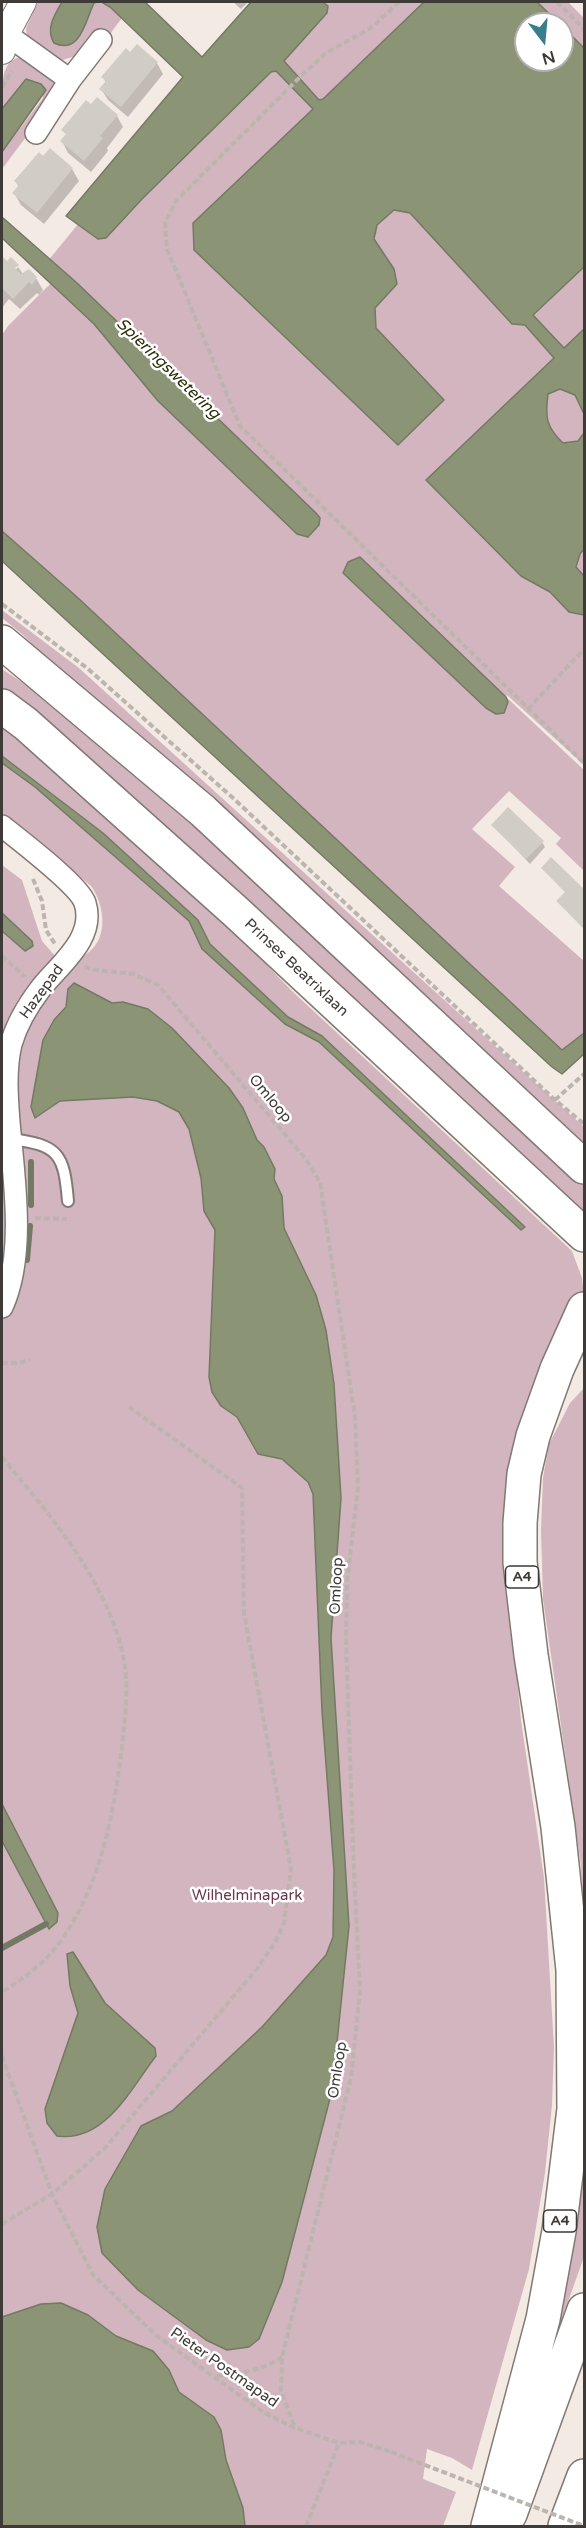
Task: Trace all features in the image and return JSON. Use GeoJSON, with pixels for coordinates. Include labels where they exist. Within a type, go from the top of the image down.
{"type":"FeatureCollection","features":[{"type":"Feature","properties":{"kind":"main road"},"geometry":{"type":"LineString","coordinates":[[2,642],[203,811],[585,1167]]}},
{"type":"Feature","properties":{"kind":"main road","name":"Prinses Beatrixlaan"},"geometry":{"type":"LineString","coordinates":[[2,706],[26,724],[234,911],[585,1235]]}},
{"type":"Feature","properties":{"kind":"main road","name":"A4"},"geometry":{"type":"LineString","coordinates":[[488,2526],[543,2319],[559,2231],[574,2109],[573,1970],[558,1827],[531,1655],[521,1574],[520,1522],[524,1474],[533,1436],[557,1369],[585,1309]]}},
{"type":"Feature","properties":{"kind":"main road"},"geometry":{"type":"LineString","coordinates":[[506,2526],[585,2310]]}},
{"type":"Feature","properties":{"kind":"main road"},"geometry":{"type":"LineString","coordinates":[[565,2526],[585,2476]]}},
{"type":"Feature","properties":{"kind":"street"},"geometry":{"type":"LineString","coordinates":[[23,2],[3,41],[70,80]]}},
{"type":"Feature","properties":{"kind":"street"},"geometry":{"type":"LineString","coordinates":[[36,133],[70,80],[101,40]]}},
{"type":"Feature","properties":{"kind":"street","name":"Hazepad"},"geometry":{"type":"LineString","coordinates":[[2,826],[40,855],[80,895],[85,903],[86,924],[79,945],[61,949],[40,989],[22,1015],[11,1045],[7,1088],[16,1218],[15,1248],[2,1307]]}},
{"type":"Feature","properties":{"kind":"lane"},"geometry":{"type":"LineString","coordinates":[[11,1139],[35,1142],[54,1150],[66,1171],[68,1201]]}},
{"type":"Feature","properties":{"kind":"path"},"geometry":{"type":"LineString","coordinates":[[399,2],[371,28],[326,53],[176,201],[165,223],[167,249],[240,426],[585,763]]}},
{"type":"Feature","properties":{"kind":"path"},"geometry":{"type":"LineString","coordinates":[[557,2],[585,29]]}},
{"type":"Feature","properties":{"kind":"path"},"geometry":{"type":"LineString","coordinates":[[528,709],[585,649]]}},
{"type":"Feature","properties":{"kind":"path","name":"Hazepad"},"geometry":{"type":"LineString","coordinates":[[25,872],[33,879],[42,901],[46,930],[61,949]]}},
{"type":"Feature","properties":{"kind":"path","name":"Omloop"},"geometry":{"type":"LineString","coordinates":[[61,949],[89,969],[134,974],[158,985],[305,1158],[320,1182],[355,1428],[358,1487],[347,1583],[346,1639],[360,1992],[351,2078],[282,2356],[281,2390],[295,2428]]}},
{"type":"Feature","properties":{"kind":"path"},"geometry":{"type":"LineString","coordinates":[[2,956],[26,978]]}},
{"type":"Feature","properties":{"kind":"path"},"geometry":{"type":"LineString","coordinates":[[435,986],[555,1100],[585,1124]]}},
{"type":"Feature","properties":{"kind":"path"},"geometry":{"type":"LineString","coordinates":[[555,1100],[585,1074]]}},
{"type":"Feature","properties":{"kind":"path"},"geometry":{"type":"LineString","coordinates":[[2,1363],[18,1364],[30,1360]]}},
{"type":"Feature","properties":{"kind":"path"},"geometry":{"type":"LineString","coordinates":[[2,2224],[52,2194],[105,2148],[256,1970],[276,1941],[284,1923],[291,1869],[244,1613],[242,1488],[128,1406]]}},
{"type":"Feature","properties":{"kind":"path"},"geometry":{"type":"LineString","coordinates":[[2,1457],[61,1530],[95,1581],[121,1646],[127,1676],[128,1700],[119,1774],[108,1831],[96,1873],[79,1912],[60,1943],[39,1967],[2,1992]]}},
{"type":"Feature","properties":{"kind":"path","name":"Pieter Postmapad"},"geometry":{"type":"LineString","coordinates":[[2,2056],[52,2194],[93,2275],[157,2336],[216,2376],[263,2412],[295,2428],[339,2443],[360,2442],[391,2452],[585,2526]]}},
{"type":"Feature","properties":{"kind":"path"},"geometry":{"type":"LineString","coordinates":[[216,2376],[244,2373],[267,2367],[282,2356]]}},
{"type":"Feature","properties":{"kind":"path"},"geometry":{"type":"LineString","coordinates":[[306,2526],[339,2443]]}},
{"type":"Feature","properties":{"kind":"green space"},"geometry":{"type":"Polygon","coordinates":[[[38,2],[62,2],[56,13],[78,38],[94,3],[110,7],[122,18],[98,50],[86,40],[76,56],[62,60],[27,37],[26,28],[38,2]]]}},
{"type":"Feature","properties":{"kind":"green space"},"geometry":{"type":"Polygon","coordinates":[[[260,2],[568,2],[584,18],[584,765],[507,695],[497,708],[508,703],[506,697],[584,770],[584,871],[556,844],[561,838],[509,791],[472,829],[515,867],[499,886],[584,961],[584,1033],[563,1051],[77,597],[2,531],[2,335],[8,326],[51,283],[94,324],[158,401],[297,534],[47,262],[260,2]]]}},
{"type":"Feature","properties":{"kind":"green space"},"geometry":{"type":"Polygon","coordinates":[[[17,58],[41,67],[51,75],[57,85],[32,129],[2,169],[2,152],[43,98],[41,84],[26,79],[2,109],[2,86],[5,72],[11,61],[17,58]]]}},
{"type":"Feature","properties":{"kind":"green space"},"geometry":{"type":"Polygon","coordinates":[[[2,610],[79,668],[584,1127],[584,1147],[76,688],[22,634],[2,618],[2,610]]]}},
{"type":"Feature","properties":{"kind":"green space"},"geometry":{"type":"Polygon","coordinates":[[[2,669],[90,727],[584,1181],[584,1220],[2,697],[2,669]]]}},
{"type":"Feature","properties":{"kind":"green space","name":"Wilhelminapark"},"geometry":{"type":"Polygon","coordinates":[[[2,724],[225,922],[292,991],[572,1251],[582,1278],[584,1297],[514,1438],[508,1477],[504,1544],[521,1720],[544,1878],[554,2047],[552,2105],[545,2173],[529,2269],[472,2470],[452,2458],[427,2449],[423,2479],[456,2492],[443,2526],[2,2526],[2,865],[22,880],[42,941],[63,965],[89,952],[100,937],[102,920],[99,902],[91,886],[2,813],[2,724]]]}},
{"type":"Feature","properties":{"kind":"green space"},"geometry":{"type":"Polygon","coordinates":[[[584,1388],[584,1947],[581,1866],[543,1599],[541,1530],[543,1478],[549,1444],[570,1403],[584,1388]]]}},
{"type":"Feature","properties":{"kind":"green space"},"geometry":{"type":"Polygon","coordinates":[[[584,2147],[584,2257],[560,2324],[584,2147]]]}},
{"type":"Feature","properties":{"kind":"shaded area"},"geometry":{"type":"Polygon","coordinates":[[[62,2],[97,2],[94,3],[76,41],[63,46],[54,43],[50,32],[52,22],[62,2]]]}},
{"type":"Feature","properties":{"kind":"shaded area"},"geometry":{"type":"Polygon","coordinates":[[[101,2],[145,2],[202,57],[251,2],[323,2],[328,6],[327,13],[284,61],[319,100],[323,99],[424,2],[537,2],[547,12],[514,12],[514,72],[574,72],[574,38],[584,48],[584,267],[533,315],[564,348],[584,329],[584,414],[575,395],[560,389],[548,394],[547,409],[550,427],[563,443],[578,441],[584,433],[584,549],[576,567],[584,576],[584,615],[569,612],[550,592],[521,576],[426,480],[554,358],[525,325],[512,324],[410,213],[394,210],[377,225],[374,239],[394,269],[397,284],[375,308],[376,328],[444,400],[398,445],[194,250],[193,223],[313,109],[276,71],[271,72],[142,199],[106,238],[98,239],[66,216],[183,77],[110,7],[101,2]]]}},
{"type":"Feature","properties":{"kind":"shaded area"},"geometry":{"type":"Polygon","coordinates":[[[26,79],[41,84],[46,90],[2,152],[2,109],[26,79]]]}},
{"type":"Feature","properties":{"kind":"shaded area"},"geometry":{"type":"Polygon","coordinates":[[[2,217],[77,283],[316,513],[320,518],[319,525],[308,537],[297,534],[158,401],[94,324],[2,238],[2,217]]]}},
{"type":"Feature","properties":{"kind":"shaded area"},"geometry":{"type":"Polygon","coordinates":[[[2,531],[77,597],[562,1050],[584,1033],[584,1054],[562,1074],[552,1067],[2,561],[2,531]]]}},
{"type":"Feature","properties":{"kind":"shaded area"},"geometry":{"type":"Polygon","coordinates":[[[360,557],[506,697],[508,702],[504,713],[496,714],[486,708],[343,573],[348,562],[360,557]]]}},
{"type":"Feature","properties":{"kind":"shaded area"},"geometry":{"type":"Polygon","coordinates":[[[2,756],[103,833],[198,920],[210,944],[288,1017],[322,1036],[525,1227],[521,1230],[319,1042],[285,1024],[202,949],[189,921],[35,787],[2,763],[2,756]]]}},
{"type":"Feature","properties":{"kind":"shaded area"},"geometry":{"type":"Polygon","coordinates":[[[2,913],[32,941],[33,946],[25,951],[2,931],[2,913]]]}},
{"type":"Feature","properties":{"kind":"shaded area"},"geometry":{"type":"Polygon","coordinates":[[[74,983],[112,1003],[123,1002],[148,1009],[172,1028],[229,1088],[243,1108],[257,1140],[264,1147],[275,1169],[274,1179],[282,1196],[284,1228],[316,1295],[326,1330],[334,1384],[341,1498],[331,1638],[349,1926],[332,2091],[282,2282],[259,2339],[249,2347],[227,2350],[206,2340],[138,2290],[102,2253],[97,2227],[105,2189],[141,2126],[172,2111],[262,2027],[326,1955],[333,1937],[334,1870],[322,1711],[313,1494],[308,1482],[282,1459],[258,1454],[237,1417],[221,1406],[212,1392],[209,1377],[215,1230],[204,1211],[201,1178],[189,1129],[179,1112],[157,1101],[133,1097],[60,1101],[35,1118],[31,1107],[43,1040],[54,1020],[66,1007],[68,989],[74,983]]]}},
{"type":"Feature","properties":{"kind":"shaded area"},"geometry":{"type":"Polygon","coordinates":[[[2,1804],[58,1913],[57,1922],[49,1929],[2,1841],[2,1804]]]}},
{"type":"Feature","properties":{"kind":"shaded area"},"geometry":{"type":"Polygon","coordinates":[[[73,1952],[105,2003],[155,2048],[156,2056],[115,2111],[103,2122],[89,2131],[74,2136],[57,2136],[47,2123],[45,2109],[78,2013],[70,1986],[67,1954],[73,1952]]]}},
{"type":"Feature","properties":{"kind":"shaded area"},"geometry":{"type":"Polygon","coordinates":[[[61,2303],[88,2315],[116,2336],[153,2351],[169,2370],[179,2392],[214,2417],[221,2430],[226,2460],[243,2508],[245,2526],[2,2526],[2,2317],[41,2304],[61,2303]]]}},
{"type":"Feature","properties":{"kind":"building"},"geometry":{"type":"Polygon","coordinates":[[[137,44],[158,62],[121,107],[99,89],[106,81],[101,77],[126,48],[130,52],[137,44]]]}},
{"type":"Feature","properties":{"kind":"building"},"geometry":{"type":"Polygon","coordinates":[[[97,97],[118,115],[100,136],[103,138],[84,161],[60,141],[66,134],[61,130],[86,100],[91,104],[97,97]]]}},
{"type":"Feature","properties":{"kind":"building"},"geometry":{"type":"Polygon","coordinates":[[[50,148],[73,168],[37,213],[12,193],[19,185],[14,181],[39,152],[43,156],[50,148]]]}},
{"type":"Feature","properties":{"kind":"building"},"geometry":{"type":"Polygon","coordinates":[[[3,257],[7,261],[11,257],[19,265],[15,268],[21,274],[29,269],[37,277],[32,285],[29,282],[13,299],[2,288],[3,257]]]}},
{"type":"Feature","properties":{"kind":"building"},"geometry":{"type":"Polygon","coordinates":[[[508,807],[544,841],[526,859],[491,825],[508,807]]]}},
{"type":"Feature","properties":{"kind":"building"},"geometry":{"type":"Polygon","coordinates":[[[551,857],[584,889],[584,928],[556,901],[565,892],[541,868],[551,857]]]}},
{"type":"Feature","properties":{"kind":"waterway"},"geometry":{"type":"LineString","coordinates":[[31,1162],[31,1205]]}},
{"type":"Feature","properties":{"kind":"waterway"},"geometry":{"type":"LineString","coordinates":[[27,1260],[30,1226]]}},
{"type":"Feature","properties":{"kind":"waterway"},"geometry":{"type":"LineString","coordinates":[[2,1948],[46,1924]]}},
{"type":"Feature","properties":{"kind":"water label","name":"Spieringswetering"},"geometry":{"type":"Point","coordinates":[168,369]}}]}
